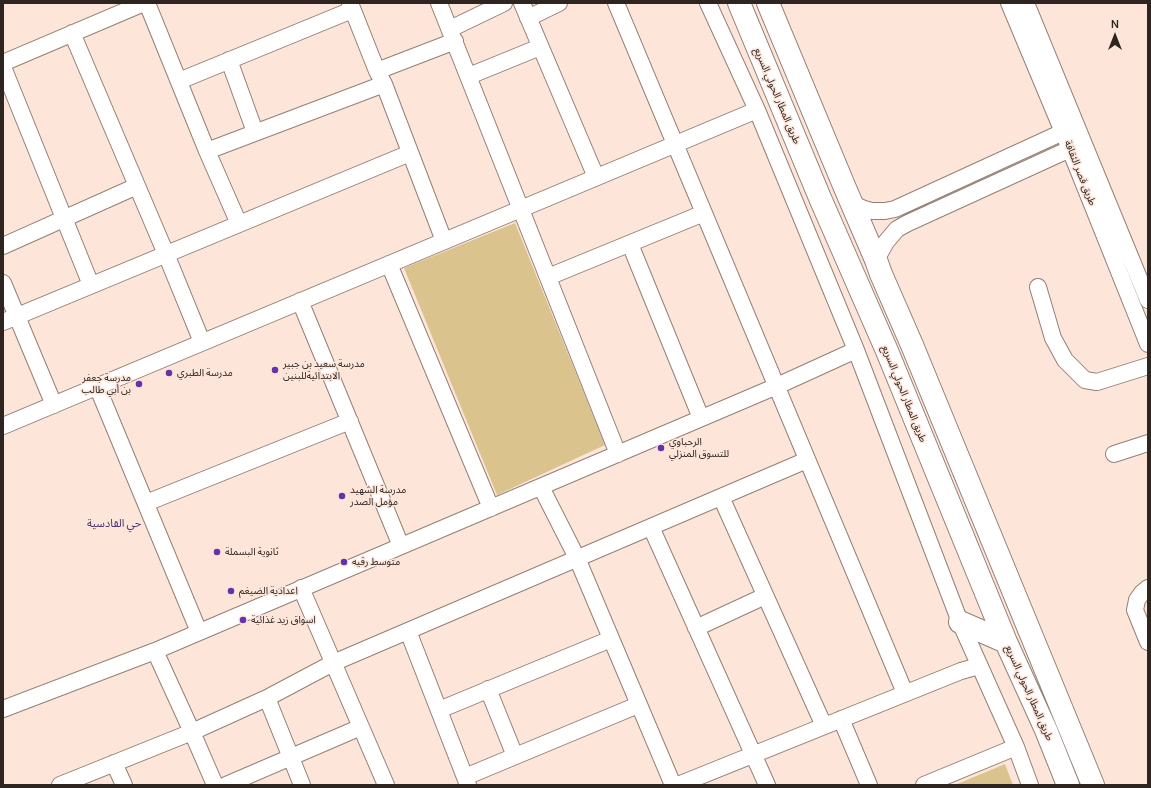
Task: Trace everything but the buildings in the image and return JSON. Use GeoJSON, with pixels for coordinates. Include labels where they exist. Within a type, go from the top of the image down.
{"type":"FeatureCollection","features":[{"type":"Feature","properties":{"kind":"highway","name":"طريق المطار الحولي السريع"},"geometry":{"type":"LineString","coordinates":[[739,3],[820,198],[887,351],[1006,642],[1046,730],[1068,785]]}},
{"type":"Feature","properties":{"kind":"highway"},"geometry":{"type":"LineString","coordinates":[[768,3],[915,352],[1093,785]]}},
{"type":"Feature","properties":{"kind":"highway"},"geometry":{"type":"LineString","coordinates":[[796,141],[803,146],[812,147],[820,143],[824,135]]}},
{"type":"Feature","properties":{"kind":"highway"},"geometry":{"type":"LineString","coordinates":[[820,198],[821,190],[831,182],[839,183],[849,196]]}},
{"type":"Feature","properties":{"kind":"highway"},"geometry":{"type":"LineString","coordinates":[[960,622],[1006,642]]}},
{"type":"Feature","properties":{"kind":"highway"},"geometry":{"type":"LineString","coordinates":[[1046,730],[1058,785]]}},
{"type":"Feature","properties":{"kind":"street"},"geometry":{"type":"LineString","coordinates":[[3,63],[145,3],[179,81],[206,151],[239,224]]}},
{"type":"Feature","properties":{"kind":"street"},"geometry":{"type":"LineString","coordinates":[[439,3],[618,454]]}},
{"type":"Feature","properties":{"kind":"street"},"geometry":{"type":"LineString","coordinates":[[206,151],[255,132],[380,78],[504,3]]}},
{"type":"Feature","properties":{"kind":"street"},"geometry":{"type":"LineString","coordinates":[[559,3],[525,10],[596,177]]}},
{"type":"Feature","properties":{"kind":"street"},"geometry":{"type":"LineString","coordinates":[[616,3],[905,693]]}},
{"type":"Feature","properties":{"kind":"street"},"geometry":{"type":"LineString","coordinates":[[708,3],[757,110],[856,350],[960,622],[1016,747],[1030,785]]}},
{"type":"Feature","properties":{"kind":"street","name":"طريق قصر الثقافة"},"geometry":{"type":"LineString","coordinates":[[1009,3],[1070,149],[1148,344]]}},
{"type":"Feature","properties":{"kind":"street","name":"طريق قصر الثقافة"},"geometry":{"type":"LineString","coordinates":[[1026,3],[1148,300]]}},
{"type":"Feature","properties":{"kind":"street"},"geometry":{"type":"LineString","coordinates":[[179,81],[351,6],[444,241]]}},
{"type":"Feature","properties":{"kind":"street"},"geometry":{"type":"LineString","coordinates":[[72,34],[202,342]]}},
{"type":"Feature","properties":{"kind":"street"},"geometry":{"type":"LineString","coordinates":[[468,76],[540,47]]}},
{"type":"Feature","properties":{"kind":"street"},"geometry":{"type":"LineString","coordinates":[[229,60],[255,132]]}},
{"type":"Feature","properties":{"kind":"street"},"geometry":{"type":"LineString","coordinates":[[3,67],[91,285]]}},
{"type":"Feature","properties":{"kind":"street"},"geometry":{"type":"LineString","coordinates":[[3,426],[757,110]]}},
{"type":"Feature","properties":{"kind":"street"},"geometry":{"type":"LineString","coordinates":[[849,196],[864,209],[872,211],[886,211],[902,207],[1063,132]]}},
{"type":"Feature","properties":{"kind":"street"},"geometry":{"type":"LineString","coordinates":[[876,260],[886,242],[897,229],[1070,149]]}},
{"type":"Feature","properties":{"kind":"street"},"geometry":{"type":"LineString","coordinates":[[10,319],[410,153]]}},
{"type":"Feature","properties":{"kind":"street"},"geometry":{"type":"LineString","coordinates":[[3,246],[137,186]]}},
{"type":"Feature","properties":{"kind":"street"},"geometry":{"type":"LineString","coordinates":[[886,211],[883,216],[883,222],[891,229],[897,229]]}},
{"type":"Feature","properties":{"kind":"street"},"geometry":{"type":"LineString","coordinates":[[548,277],[704,213]]}},
{"type":"Feature","properties":{"kind":"street"},"geometry":{"type":"LineString","coordinates":[[630,244],[701,418]]}},
{"type":"Feature","properties":{"kind":"street"},"geometry":{"type":"LineString","coordinates":[[389,264],[491,508]]}},
{"type":"Feature","properties":{"kind":"street"},"geometry":{"type":"LineString","coordinates":[[3,283],[10,319],[54,405]]}},
{"type":"Feature","properties":{"kind":"street"},"geometry":{"type":"LineString","coordinates":[[1038,287],[1053,338],[1065,360],[1084,380],[1097,382],[1148,366]]}},
{"type":"Feature","properties":{"kind":"street"},"geometry":{"type":"LineString","coordinates":[[300,301],[401,546]]}},
{"type":"Feature","properties":{"kind":"street"},"geometry":{"type":"LineString","coordinates":[[3,709],[155,651],[618,454],[856,350]]}},
{"type":"Feature","properties":{"kind":"street"},"geometry":{"type":"LineString","coordinates":[[97,386],[199,632]]}},
{"type":"Feature","properties":{"kind":"street"},"geometry":{"type":"LineString","coordinates":[[146,503],[350,421]]}},
{"type":"Feature","properties":{"kind":"street"},"geometry":{"type":"LineString","coordinates":[[1114,454],[1148,443]]}},
{"type":"Feature","properties":{"kind":"street"},"geometry":{"type":"LineString","coordinates":[[60,785],[192,732],[267,698],[333,663],[807,460]]}},
{"type":"Feature","properties":{"kind":"street"},"geometry":{"type":"LineString","coordinates":[[541,487],[577,558],[672,785]]}},
{"type":"Feature","properties":{"kind":"street"},"geometry":{"type":"LineString","coordinates":[[721,497],[824,726]]}},
{"type":"Feature","properties":{"kind":"street"},"geometry":{"type":"LineString","coordinates":[[651,527],[767,785]]}},
{"type":"Feature","properties":{"kind":"street"},"geometry":{"type":"LineString","coordinates":[[301,588],[386,785]]}},
{"type":"Feature","properties":{"kind":"street"},"geometry":{"type":"LineString","coordinates":[[1148,588],[1137,600],[1135,610],[1148,642]]}},
{"type":"Feature","properties":{"kind":"street"},"geometry":{"type":"LineString","coordinates":[[696,628],[765,596]]}},
{"type":"Feature","properties":{"kind":"street"},"geometry":{"type":"LineString","coordinates":[[408,631],[467,781],[515,756],[638,705]]}},
{"type":"Feature","properties":{"kind":"street"},"geometry":{"type":"LineString","coordinates":[[439,710],[611,639]]}},
{"type":"Feature","properties":{"kind":"street"},"geometry":{"type":"LineString","coordinates":[[155,651],[215,785]]}},
{"type":"Feature","properties":{"kind":"street"},"geometry":{"type":"LineString","coordinates":[[678,785],[960,671],[980,666]]}},
{"type":"Feature","properties":{"kind":"street"},"geometry":{"type":"LineString","coordinates":[[488,689],[515,756]]}},
{"type":"Feature","properties":{"kind":"street"},"geometry":{"type":"LineString","coordinates":[[267,698],[302,785]]}},
{"type":"Feature","properties":{"kind":"street"},"geometry":{"type":"LineString","coordinates":[[841,719],[869,785]]}},
{"type":"Feature","properties":{"kind":"street"},"geometry":{"type":"LineString","coordinates":[[226,785],[361,727]]}},
{"type":"Feature","properties":{"kind":"street"},"geometry":{"type":"LineString","coordinates":[[924,785],[1016,747]]}},
{"type":"Feature","properties":{"kind":"street"},"geometry":{"type":"LineString","coordinates":[[114,763],[124,785]]}},
{"type":"Feature","properties":{"kind":"shaded area"},"geometry":{"type":"Polygon","coordinates":[[[515,223],[605,445],[497,495],[404,268],[515,223]]]}},
{"type":"Feature","properties":{"kind":"shaded area"},"geometry":{"type":"Polygon","coordinates":[[[1005,764],[1013,785],[955,785],[1005,764]]]}},
{"type":"Feature","properties":{"kind":"place","name":"مدرسة سعيد بن جبير الابتدائيةللبنين"},"geometry":{"type":"Point","coordinates":[275,370]}},
{"type":"Feature","properties":{"kind":"place","name":"مدرسة الطبري"},"geometry":{"type":"Point","coordinates":[169,373]}},
{"type":"Feature","properties":{"kind":"place","name":"مدرسة جعفر بن أبي طالب"},"geometry":{"type":"Point","coordinates":[139,384]}},
{"type":"Feature","properties":{"kind":"place","name":"الرحباوي للتسوق المنزلي"},"geometry":{"type":"Point","coordinates":[661,448]}},
{"type":"Feature","properties":{"kind":"place","name":"مدرسة الشهيد مؤمل الصدر"},"geometry":{"type":"Point","coordinates":[342,496]}},
{"type":"Feature","properties":{"kind":"place","name":"ثانوية البسملة"},"geometry":{"type":"Point","coordinates":[217,552]}},
{"type":"Feature","properties":{"kind":"place","name":"متوسط رقيه"},"geometry":{"type":"Point","coordinates":[344,562]}},
{"type":"Feature","properties":{"kind":"place","name":"اعدادية الضيغم"},"geometry":{"type":"Point","coordinates":[231,591]}},
{"type":"Feature","properties":{"kind":"place","name":"اسواق زيد غذائية"},"geometry":{"type":"Point","coordinates":[243,620]}},
{"type":"Feature","properties":{"kind":"district","name":"حي القادسية"},"geometry":{"type":"Point","coordinates":[114,524]}}]}
